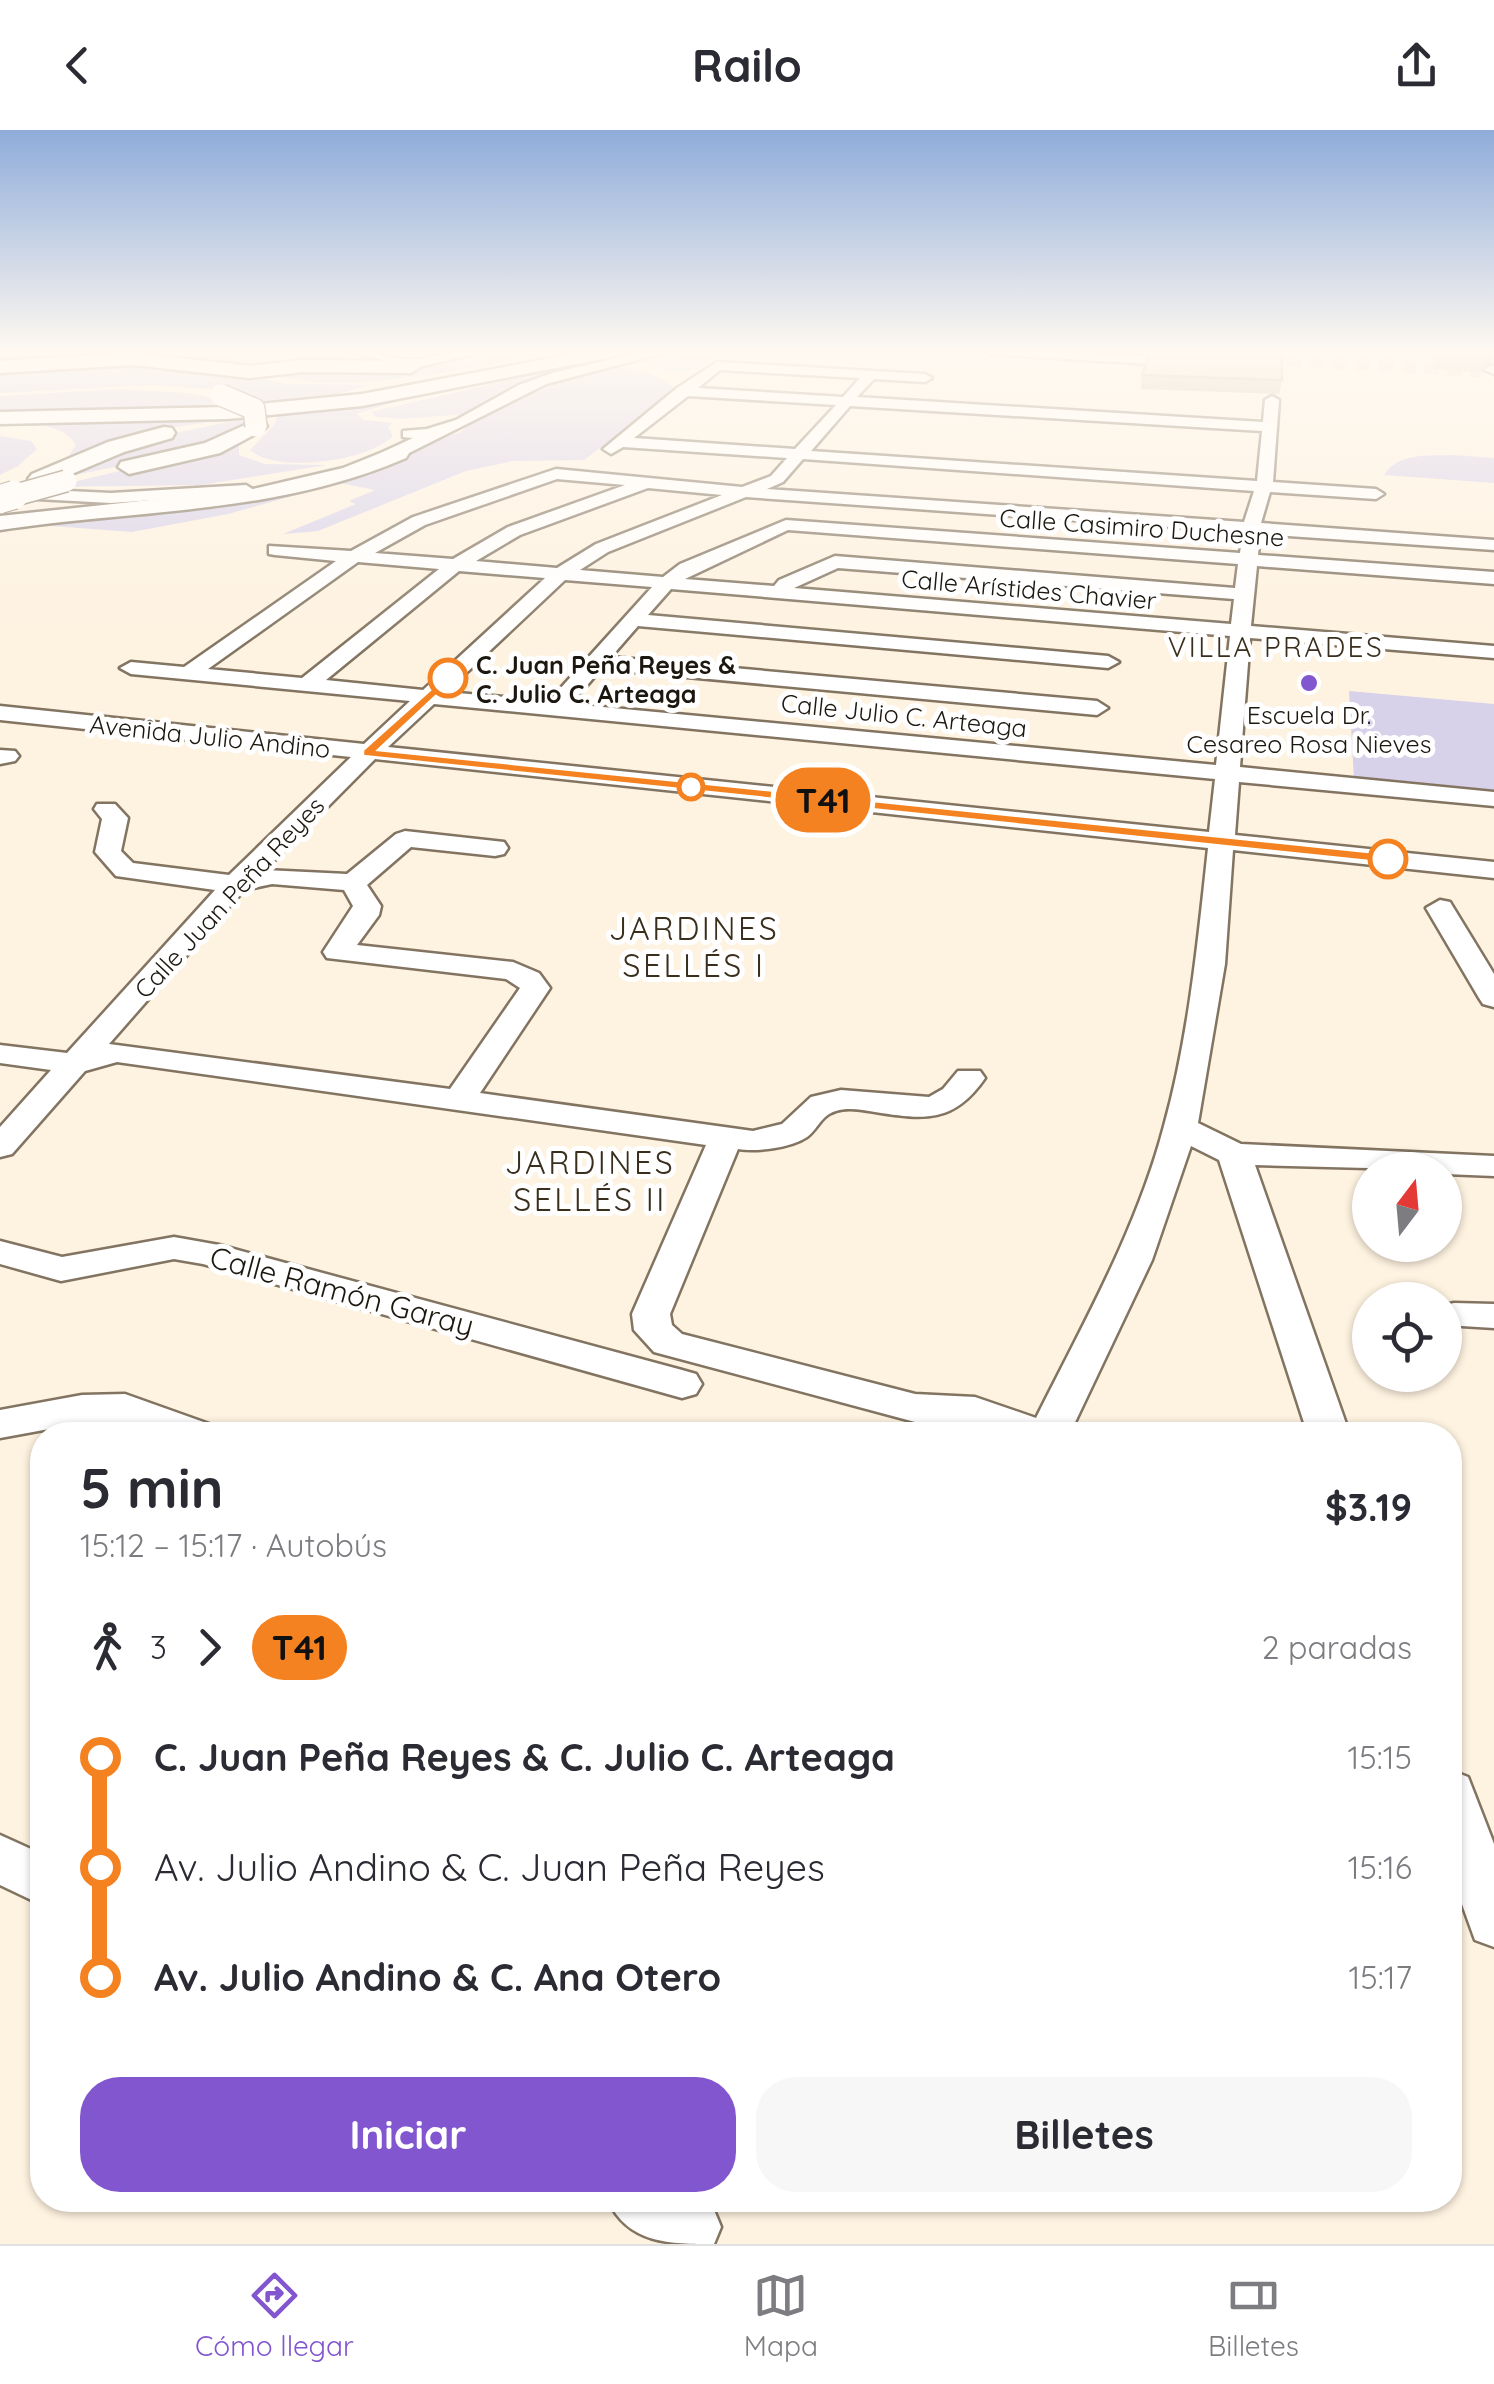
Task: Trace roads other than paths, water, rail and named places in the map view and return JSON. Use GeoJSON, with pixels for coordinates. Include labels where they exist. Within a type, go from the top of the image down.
{"type":"FeatureCollection","features":[{"type":"Feature","properties":{"kind":"highway"},"geometry":{"type":"LineString","coordinates":[[4,449],[13,479]]}},
{"type":"Feature","properties":{"kind":"highway"},"geometry":{"type":"LineString","coordinates":[[13,479],[63,457],[66,449]]}},
{"type":"Feature","properties":{"kind":"highway"},"geometry":{"type":"LineString","coordinates":[[13,479],[111,449]]}},
{"type":"Feature","properties":{"kind":"highway"},"geometry":{"type":"LineString","coordinates":[[13,479],[66,481],[209,449]]}},
{"type":"Feature","properties":{"kind":"highway"},"geometry":{"type":"LineString","coordinates":[[240,449],[247,458]]}},
{"type":"Feature","properties":{"kind":"highway"},"geometry":{"type":"LineString","coordinates":[[13,479],[97,494],[210,489],[310,474],[361,449]]}},
{"type":"Feature","properties":{"kind":"highway"},"geometry":{"type":"LineString","coordinates":[[296,465],[341,462],[365,449]]}},
{"type":"Feature","properties":{"kind":"highway"},"geometry":{"type":"LineString","coordinates":[[0,523],[260,494],[330,479],[372,449]]}},
{"type":"Feature","properties":{"kind":"street"},"geometry":{"type":"LineString","coordinates":[[601,456],[610,449]]}},
{"type":"Feature","properties":{"kind":"street"},"geometry":{"type":"LineString","coordinates":[[719,449],[1388,496]]}},
{"type":"Feature","properties":{"kind":"street"},"geometry":{"type":"LineString","coordinates":[[800,454],[805,449]]}},
{"type":"Feature","properties":{"kind":"street"},"geometry":{"type":"LineString","coordinates":[[1054,1422],[1134,1260],[1180,1127],[1200,1036],[1246,577],[1253,519],[1264,485],[1268,449]]}},
{"type":"Feature","properties":{"kind":"street","name":"Calle Juan Peña Reyes"},"geometry":{"type":"LineString","coordinates":[[0,1148],[235,884],[368,753],[559,576],[602,548],[776,479],[800,454]]}},
{"type":"Feature","properties":{"kind":"street"},"geometry":{"type":"LineString","coordinates":[[190,674],[352,558],[419,521],[556,474],[744,492],[1253,519],[1494,545]]}},
{"type":"Feature","properties":{"kind":"street"},"geometry":{"type":"LineString","coordinates":[[307,685],[453,567],[514,532],[648,482]]}},
{"type":"Feature","properties":{"kind":"street","name":"Calle Casimiro Duchesne"},"geometry":{"type":"LineString","coordinates":[[665,584],[687,568],[786,525],[1246,577],[1494,578]]}},
{"type":"Feature","properties":{"kind":"street","name":"Calle Arístides Chavier"},"geometry":{"type":"LineString","coordinates":[[275,550],[1494,652]]}},
{"type":"Feature","properties":{"kind":"street"},"geometry":{"type":"LineString","coordinates":[[778,593],[786,584],[834,562],[1246,577],[1494,596]]}},
{"type":"Feature","properties":{"kind":"street"},"geometry":{"type":"LineString","coordinates":[[554,709],[665,584]]}},
{"type":"Feature","properties":{"kind":"street"},"geometry":{"type":"LineString","coordinates":[[634,620],[1096,710]]}},
{"type":"Feature","properties":{"kind":"street"},"geometry":{"type":"LineString","coordinates":[[1096,710],[1118,622]]}},
{"type":"Feature","properties":{"kind":"street"},"geometry":{"type":"LineString","coordinates":[[596,662],[1096,710]]}},
{"type":"Feature","properties":{"kind":"street","name":"Calle Julio C. Arteaga"},"geometry":{"type":"LineString","coordinates":[[130,668],[554,709],[1096,710],[1227,774],[1494,800]]}},
{"type":"Feature","properties":{"kind":"street","name":"Avenida Julio Andino"},"geometry":{"type":"LineString","coordinates":[[0,713],[1494,870]]}},
{"type":"Feature","properties":{"kind":"street"},"geometry":{"type":"LineString","coordinates":[[106,809],[116,818],[108,852],[125,870],[235,884],[272,876],[353,883],[405,838],[495,848]]}},
{"type":"Feature","properties":{"kind":"street"},"geometry":{"type":"LineString","coordinates":[[353,883],[366,906],[365,915],[337,952],[513,970],[529,979],[535,988],[458,1101]]}},
{"type":"Feature","properties":{"kind":"street"},"geometry":{"type":"LineString","coordinates":[[1440,908],[1494,998]]}},
{"type":"Feature","properties":{"kind":"street"},"geometry":{"type":"LineString","coordinates":[[0,1054],[76,1064],[114,1052],[753,1141],[787,1134],[800,1126],[808,1112],[827,1102],[912,1109],[940,1104],[958,1095],[968,1078]]}},
{"type":"Feature","properties":{"kind":"street"},"geometry":{"type":"LineString","coordinates":[[1180,1127],[1234,1154],[1494,1166]]}},
{"type":"Feature","properties":{"kind":"street"},"geometry":{"type":"LineString","coordinates":[[726,1138],[651,1314],[653,1330],[668,1343],[914,1408],[945,1404],[1012,1422]]}},
{"type":"Feature","properties":{"kind":"street"},"geometry":{"type":"LineString","coordinates":[[1234,1154],[1325,1422]]}},
{"type":"Feature","properties":{"kind":"street","name":"Calle Ramón Garay"},"geometry":{"type":"LineString","coordinates":[[0,1252],[61,1268],[82,1268],[174,1248],[206,1253],[682,1384]]}},
{"type":"Feature","properties":{"kind":"street"},"geometry":{"type":"LineString","coordinates":[[1462,1315],[1494,1316]]}},
{"type":"Feature","properties":{"kind":"street"},"geometry":{"type":"LineString","coordinates":[[0,1424],[82,1409],[125,1408],[162,1422]]}},
{"type":"Feature","properties":{"kind":"street"},"geometry":{"type":"LineString","coordinates":[[914,1408],[932,1422]]}},
{"type":"Feature","properties":{"kind":"street"},"geometry":{"type":"LineString","coordinates":[[1462,1827],[1494,1922]]}},
{"type":"Feature","properties":{"kind":"street"},"geometry":{"type":"LineString","coordinates":[[0,1858],[30,1874]]}},
{"type":"Feature","properties":{"kind":"place","name":"C. Juan Peña Reyes & C. Julio C. Arteaga"},"geometry":{"type":"Point","coordinates":[448,678]}},
{"type":"Feature","properties":{"kind":"place","name":"Escuela Dr. Cesareo Rosa Nieves"},"geometry":{"type":"Point","coordinates":[1309,683]}},
{"type":"Feature","properties":{"kind":"district","name":"VILLA PRADES"},"geometry":{"type":"Point","coordinates":[1276,646]}},
{"type":"Feature","properties":{"kind":"district","name":"JARDINES SELLÉS I"},"geometry":{"type":"Point","coordinates":[694,946]}},
{"type":"Feature","properties":{"kind":"district","name":"JARDINES SELLÉS II"},"geometry":{"type":"Point","coordinates":[590,1180]}}]}
